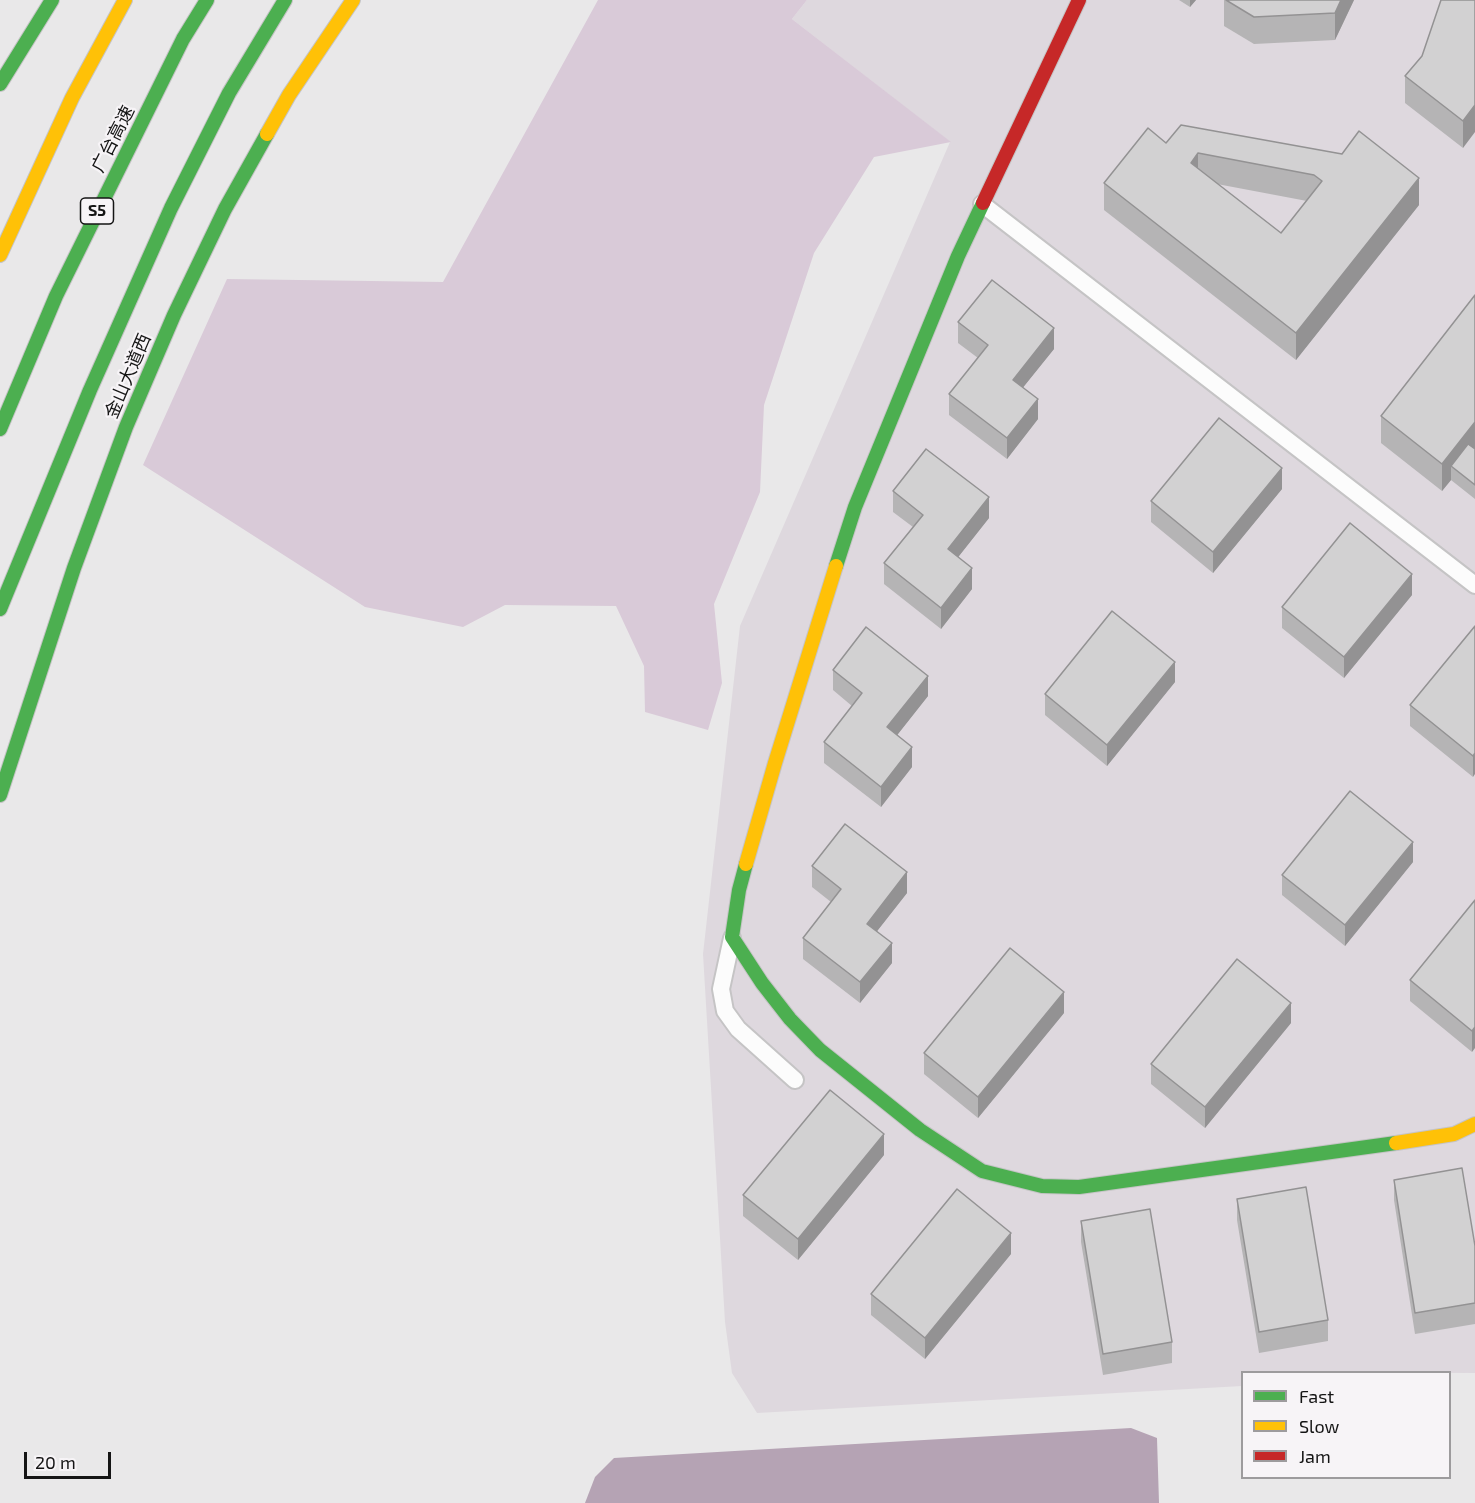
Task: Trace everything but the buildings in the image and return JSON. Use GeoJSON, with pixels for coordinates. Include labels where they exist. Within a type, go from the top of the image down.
{"type":"FeatureCollection","features":[{"type":"Feature","properties":{"kind":"main road"},"geometry":{"type":"LineString","coordinates":[[0,84],[52,0]]}},
{"type":"Feature","properties":{"kind":"main road"},"geometry":{"type":"LineString","coordinates":[[0,255],[72,98],[125,0]]}},
{"type":"Feature","properties":{"kind":"main road","name":"广台高速"},"geometry":{"type":"LineString","coordinates":[[0,429],[56,296],[183,39],[207,0]]}},
{"type":"Feature","properties":{"kind":"main road"},"geometry":{"type":"LineString","coordinates":[[0,609],[90,390],[171,208],[229,93],[285,0]]}},
{"type":"Feature","properties":{"kind":"main road","name":"金山大道西"},"geometry":{"type":"LineString","coordinates":[[0,795],[78,557],[126,427],[174,315],[225,209],[289,95],[353,0]]}},
{"type":"Feature","properties":{"kind":"main road"},"geometry":{"type":"LineString","coordinates":[[1079,0],[958,256],[855,507],[775,763],[739,890],[732,938],[762,983],[820,1050],[920,1130],[982,1171],[1042,1186],[1079,1187],[1424,1139],[1454,1134],[1475,1124]]}},
{"type":"Feature","properties":{"kind":"lane"},"geometry":{"type":"LineString","coordinates":[[982,204],[1475,585]]}},
{"type":"Feature","properties":{"kind":"lane"},"geometry":{"type":"LineString","coordinates":[[732,938],[721,989],[725,1011],[738,1029],[795,1080]]}},
{"type":"Feature","properties":{"kind":"shaded area"},"geometry":{"type":"Polygon","coordinates":[[[598,0],[807,0],[792,19],[951,142],[874,157],[814,253],[764,405],[760,492],[714,604],[722,683],[708,730],[645,712],[644,666],[616,606],[505,605],[463,627],[365,607],[143,465],[227,279],[443,282],[598,0]]]}},
{"type":"Feature","properties":{"kind":"shaded area"},"geometry":{"type":"Polygon","coordinates":[[[807,0],[1475,0],[1475,1373],[1241,1371],[1241,1386],[757,1413],[732,1373],[725,1322],[703,954],[740,626],[950,142],[792,19],[807,0]]]}},
{"type":"Feature","properties":{"kind":"shaded area"},"geometry":{"type":"Polygon","coordinates":[[[1131,1428],[1157,1438],[1159,1503],[585,1503],[595,1477],[614,1458],[1131,1428]]]}},
{"type":"Feature","properties":{"kind":"traffic: fast"},"geometry":{"type":"LineString","coordinates":[[0,84],[52,0]]}},
{"type":"Feature","properties":{"kind":"traffic: fast"},"geometry":{"type":"LineString","coordinates":[[0,429],[56,296],[183,39],[207,0]]}},
{"type":"Feature","properties":{"kind":"traffic: fast"},"geometry":{"type":"LineString","coordinates":[[0,609],[90,390],[171,208],[229,93],[285,0]]}},
{"type":"Feature","properties":{"kind":"traffic: fast"},"geometry":{"type":"LineString","coordinates":[[0,795],[74,568],[126,427],[174,315],[225,209],[267,134]]}},
{"type":"Feature","properties":{"kind":"traffic: fast"},"geometry":{"type":"LineString","coordinates":[[836,566],[855,507],[958,256],[983,203]]}},
{"type":"Feature","properties":{"kind":"traffic: fast"},"geometry":{"type":"LineString","coordinates":[[746,864],[739,890],[732,937],[762,983],[790,1019],[820,1050],[920,1130],[982,1171],[1042,1186],[1079,1187],[1396,1143]]}},
{"type":"Feature","properties":{"kind":"traffic: slow"},"geometry":{"type":"LineString","coordinates":[[0,255],[72,98],[125,0]]}},
{"type":"Feature","properties":{"kind":"traffic: slow"},"geometry":{"type":"LineString","coordinates":[[267,134],[289,95],[353,0]]}},
{"type":"Feature","properties":{"kind":"traffic: slow"},"geometry":{"type":"LineString","coordinates":[[746,864],[836,566]]}},
{"type":"Feature","properties":{"kind":"traffic: slow"},"geometry":{"type":"LineString","coordinates":[[1396,1143],[1454,1134],[1475,1124]]}},
{"type":"Feature","properties":{"kind":"traffic: jam"},"geometry":{"type":"LineString","coordinates":[[983,203],[1079,0]]}}]}
